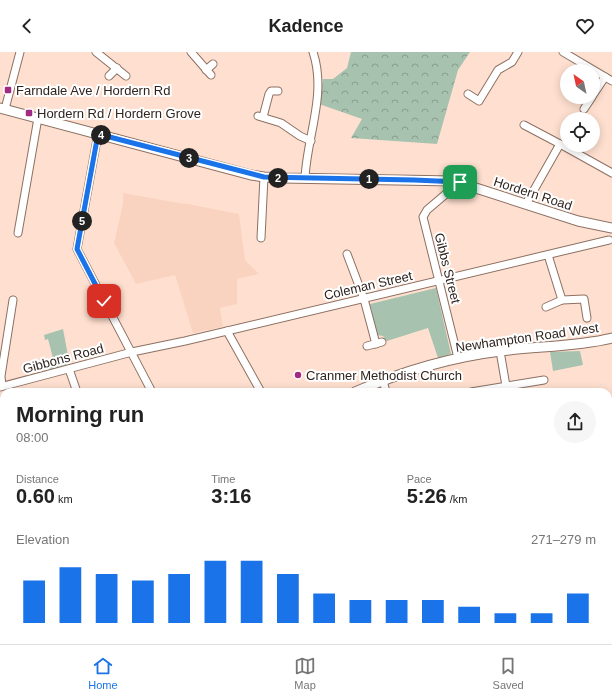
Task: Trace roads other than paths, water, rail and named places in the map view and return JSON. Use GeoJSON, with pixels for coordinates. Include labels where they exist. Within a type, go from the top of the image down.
{"type":"FeatureCollection","features":[{"type":"Feature","properties":{"kind":"street"},"geometry":{"type":"LineString","coordinates":[[3,108],[20,52]]}},
{"type":"Feature","properties":{"kind":"street"},"geometry":{"type":"LineString","coordinates":[[96,52],[126,76]]}},
{"type":"Feature","properties":{"kind":"street"},"geometry":{"type":"LineString","coordinates":[[190,52],[208,73],[213,64]]}},
{"type":"Feature","properties":{"kind":"street"},"geometry":{"type":"LineString","coordinates":[[306,178],[306,161],[311,141],[319,81],[313,52]]}},
{"type":"Feature","properties":{"kind":"street"},"geometry":{"type":"LineString","coordinates":[[468,94],[479,101],[498,70],[512,62],[518,52]]}},
{"type":"Feature","properties":{"kind":"street"},"geometry":{"type":"LineString","coordinates":[[563,52],[612,81]]}},
{"type":"Feature","properties":{"kind":"street"},"geometry":{"type":"LineString","coordinates":[[109,76],[117,68]]}},
{"type":"Feature","properties":{"kind":"street"},"geometry":{"type":"LineString","coordinates":[[600,84],[605,77]]}},
{"type":"Feature","properties":{"kind":"street"},"geometry":{"type":"LineString","coordinates":[[278,91],[270,92],[260,116],[281,123],[300,136],[311,141]]}},
{"type":"Feature","properties":{"kind":"street"},"geometry":{"type":"LineString","coordinates":[[584,109],[587,104]]}},
{"type":"Feature","properties":{"kind":"street","name":"Hordern Road"},"geometry":{"type":"LineString","coordinates":[[3,108],[264,177],[454,181],[578,221],[612,228]]}},
{"type":"Feature","properties":{"kind":"street"},"geometry":{"type":"LineString","coordinates":[[18,233],[38,118]]}},
{"type":"Feature","properties":{"kind":"street"},"geometry":{"type":"LineString","coordinates":[[524,125],[560,144],[526,204]]}},
{"type":"Feature","properties":{"kind":"street"},"geometry":{"type":"LineString","coordinates":[[98,134],[77,249],[150,388]]}},
{"type":"Feature","properties":{"kind":"street"},"geometry":{"type":"LineString","coordinates":[[574,152],[612,173]]}},
{"type":"Feature","properties":{"kind":"street"},"geometry":{"type":"LineString","coordinates":[[261,238],[264,177]]}},
{"type":"Feature","properties":{"kind":"street","name":"Gibbs Street"},"geometry":{"type":"LineString","coordinates":[[447,193],[428,210],[423,217],[458,358]]}},
{"type":"Feature","properties":{"kind":"street","name":"Coleman Street"},"geometry":{"type":"LineString","coordinates":[[132,352],[364,299],[609,240]]}},
{"type":"Feature","properties":{"kind":"street"},"geometry":{"type":"LineString","coordinates":[[348,254],[379,343],[367,346]]}},
{"type":"Feature","properties":{"kind":"street"},"geometry":{"type":"LineString","coordinates":[[548,254],[562,300]]}},
{"type":"Feature","properties":{"kind":"street"},"geometry":{"type":"LineString","coordinates":[[546,307],[562,300],[584,299],[587,318]]}},
{"type":"Feature","properties":{"kind":"street"},"geometry":{"type":"LineString","coordinates":[[1,387],[1,376],[14,300]]}},
{"type":"Feature","properties":{"kind":"street"},"geometry":{"type":"LineString","coordinates":[[227,331],[259,388]]}},
{"type":"Feature","properties":{"kind":"street","name":"Newhampton Road West"},"geometry":{"type":"LineString","coordinates":[[364,388],[383,380],[458,358],[500,351],[546,346],[574,345],[612,338]]}},
{"type":"Feature","properties":{"kind":"street"},"geometry":{"type":"LineString","coordinates":[[500,351],[506,386]]}},
{"type":"Feature","properties":{"kind":"street","name":"Gibbons Road"},"geometry":{"type":"LineString","coordinates":[[1,387],[132,352]]}},
{"type":"Feature","properties":{"kind":"street"},"geometry":{"type":"LineString","coordinates":[[69,369],[76,388]]}},
{"type":"Feature","properties":{"kind":"street"},"geometry":{"type":"LineString","coordinates":[[383,380],[385,388]]}},
{"type":"Feature","properties":{"kind":"street"},"geometry":{"type":"LineString","coordinates":[[494,388],[544,380]]}},
{"type":"Feature","properties":{"kind":"place","name":"Farndale Ave / Hordern Rd"},"geometry":{"type":"Point","coordinates":[8,90]}},
{"type":"Feature","properties":{"kind":"place","name":"Hordern Rd / Hordern Grove"},"geometry":{"type":"Point","coordinates":[29,113]}},
{"type":"Feature","properties":{"kind":"place","name":"Cranmer Methodist Church"},"geometry":{"type":"Point","coordinates":[298,375]}}]}
